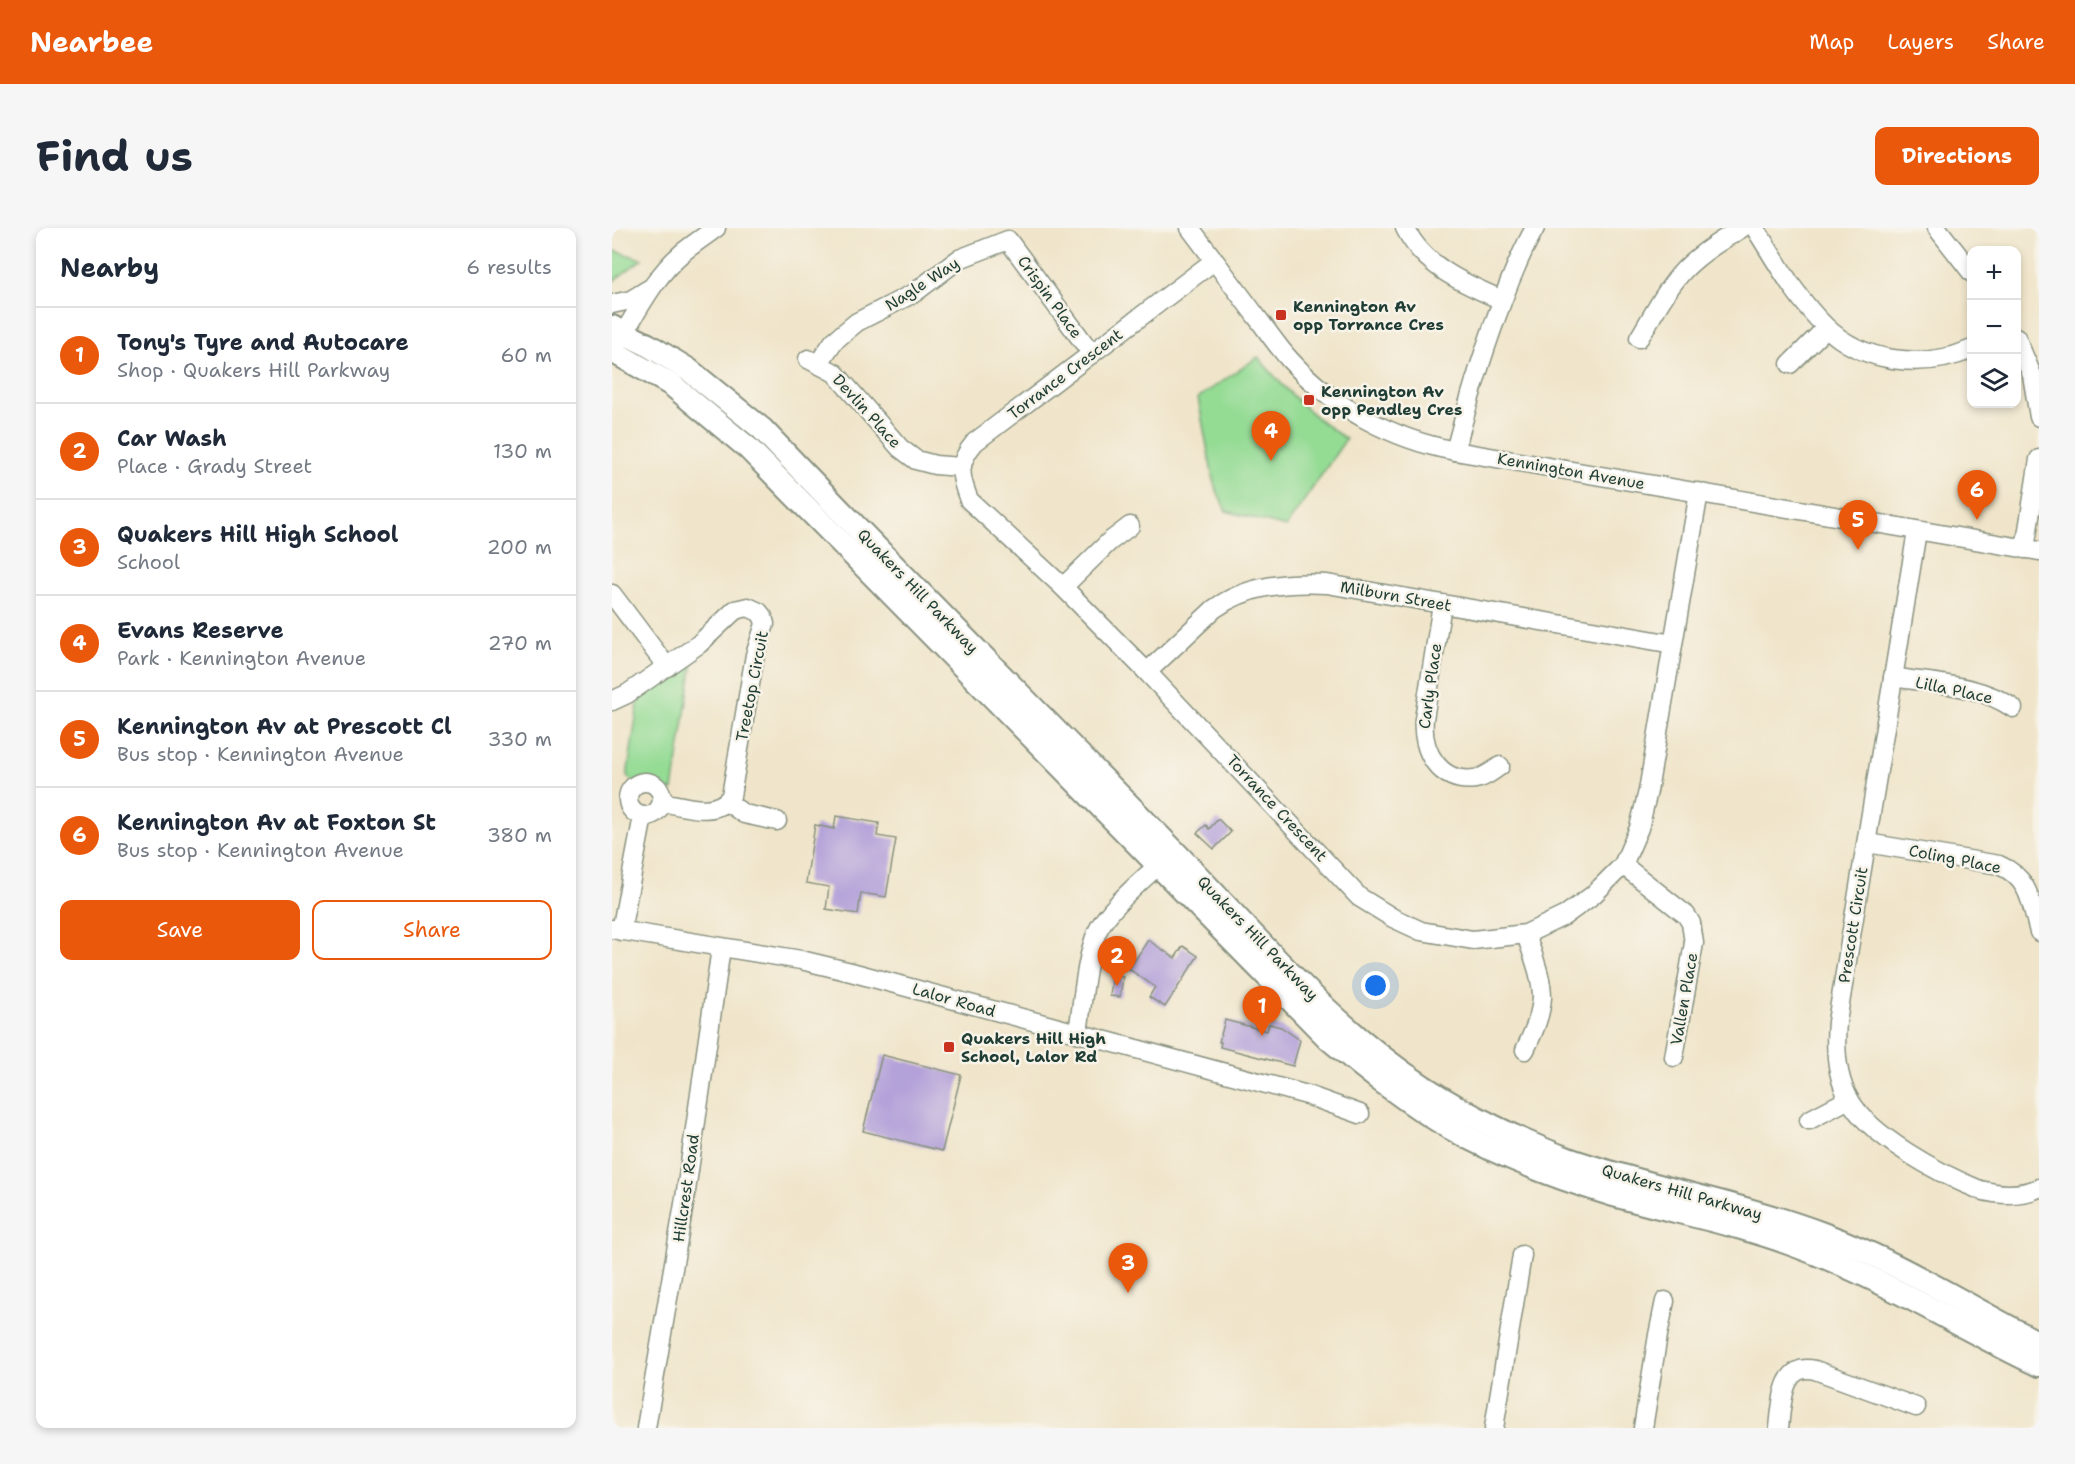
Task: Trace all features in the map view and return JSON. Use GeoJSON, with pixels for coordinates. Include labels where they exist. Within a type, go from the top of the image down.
{"type":"FeatureCollection","features":[{"type":"Feature","properties":{"kind":"main road","name":"Quakers Hill Parkway"},"geometry":{"type":"LineString","coordinates":[[615,340],[689,370],[762,429],[1334,1018],[1375,1052],[1426,1088],[1514,1136],[1564,1157],[1827,1235],[1882,1260],[2039,1343]]}},
{"type":"Feature","properties":{"kind":"main road","name":"Quakers Hill Parkway"},"geometry":{"type":"LineString","coordinates":[[615,340],[748,448],[1157,867],[1328,1038],[1371,1075],[1453,1129],[1507,1155],[1607,1193],[1771,1238],[1839,1262],[2039,1365]]}},
{"type":"Feature","properties":{"kind":"street"},"geometry":{"type":"LineString","coordinates":[[615,340],[653,287],[681,254],[716,228]]}},
{"type":"Feature","properties":{"kind":"street","name":"Kennington Avenue"},"geometry":{"type":"LineString","coordinates":[[1190,228],[1289,359],[1312,382],[1379,427],[1422,444],[2032,550]]}},
{"type":"Feature","properties":{"kind":"street"},"geometry":{"type":"LineString","coordinates":[[1405,228],[1422,254],[1443,270],[1476,289],[1502,300]]}},
{"type":"Feature","properties":{"kind":"street"},"geometry":{"type":"LineString","coordinates":[[1455,451],[1471,390],[1502,300],[1520,256],[1535,228]]}},
{"type":"Feature","properties":{"kind":"street"},"geometry":{"type":"LineString","coordinates":[[1639,338],[1663,297],[1686,268],[1717,243],[1742,228]]}},
{"type":"Feature","properties":{"kind":"street"},"geometry":{"type":"LineString","coordinates":[[1755,228],[1789,281],[1826,328],[1857,348],[1875,355],[1914,361],[1933,360],[1967,350]]}},
{"type":"Feature","properties":{"kind":"street"},"geometry":{"type":"LineString","coordinates":[[1937,228],[1967,268]]}},
{"type":"Feature","properties":{"kind":"street","name":"Crispin Place"},"geometry":{"type":"LineString","coordinates":[[1008,240],[1092,354]]}},
{"type":"Feature","properties":{"kind":"street","name":"Nagle Way"},"geometry":{"type":"LineString","coordinates":[[813,361],[857,322],[914,293],[958,259],[1008,240]]}},
{"type":"Feature","properties":{"kind":"street","name":"Torrance Crescent"},"geometry":{"type":"LineString","coordinates":[[1214,261],[975,442],[965,453],[961,467],[963,484],[969,500],[1063,587],[1148,672],[1359,897],[1393,918],[1421,931],[1473,940],[1526,934],[1564,916],[1593,895],[1623,865],[1639,828],[1648,790],[1699,492]]}},
{"type":"Feature","properties":{"kind":"street"},"geometry":{"type":"LineString","coordinates":[[612,304],[631,300],[653,287]]}},
{"type":"Feature","properties":{"kind":"street"},"geometry":{"type":"LineString","coordinates":[[1790,364],[1826,328]]}},
{"type":"Feature","properties":{"kind":"street"},"geometry":{"type":"LineString","coordinates":[[2021,349],[2032,375],[2039,417]]}},
{"type":"Feature","properties":{"kind":"street","name":"Devlin Place"},"geometry":{"type":"LineString","coordinates":[[813,361],[835,373],[900,448],[916,460],[935,465],[961,467]]}},
{"type":"Feature","properties":{"kind":"street"},"geometry":{"type":"LineString","coordinates":[[2032,550],[2039,459]]}},
{"type":"Feature","properties":{"kind":"street"},"geometry":{"type":"LineString","coordinates":[[1063,587],[1109,542],[1130,526]]}},
{"type":"Feature","properties":{"kind":"street","name":"Prescott Circuit"},"geometry":{"type":"LineString","coordinates":[[1917,531],[1836,1029],[1839,1068],[1849,1100],[1890,1142],[1904,1151],[1970,1186],[1986,1191],[2016,1194],[2039,1188]]}},
{"type":"Feature","properties":{"kind":"street","name":"Milburn Street"},"geometry":{"type":"LineString","coordinates":[[1148,672],[1214,609],[1227,600],[1256,588],[1304,584],[1327,585],[1673,644]]}},
{"type":"Feature","properties":{"kind":"street"},"geometry":{"type":"LineString","coordinates":[[612,594],[667,667]]}},
{"type":"Feature","properties":{"kind":"street","name":"Carly Place"},"geometry":{"type":"LineString","coordinates":[[1442,604],[1424,719],[1426,749],[1438,768],[1456,777],[1475,779],[1500,766]]}},
{"type":"Feature","properties":{"kind":"street","name":"Treetop Circuit"},"geometry":{"type":"LineString","coordinates":[[612,701],[627,694],[699,644],[735,610],[748,607],[759,612],[765,624],[755,655],[733,792],[727,802]]}},
{"type":"Feature","properties":{"kind":"street","name":"Lilla Place"},"geometry":{"type":"LineString","coordinates":[[1893,677],[1991,695],[2013,708]]}},
{"type":"Feature","properties":{"kind":"street"},"geometry":{"type":"LineString","coordinates":[[647,782],[657,787],[662,802],[653,814],[643,816],[630,808],[620,797],[628,793],[636,784],[647,782]]}},
{"type":"Feature","properties":{"kind":"street"},"geometry":{"type":"LineString","coordinates":[[662,802],[707,809],[714,809],[727,802],[735,810],[744,814],[777,820]]}},
{"type":"Feature","properties":{"kind":"street"},"geometry":{"type":"LineString","coordinates":[[617,930],[643,816]]}},
{"type":"Feature","properties":{"kind":"street","name":"Coling Place"},"geometry":{"type":"LineString","coordinates":[[1867,843],[1999,865],[2008,869],[2020,879],[2028,891],[2039,932]]}},
{"type":"Feature","properties":{"kind":"street"},"geometry":{"type":"LineString","coordinates":[[1078,1033],[1096,933],[1107,917],[1173,851]]}},
{"type":"Feature","properties":{"kind":"street","name":"Vallen Place"},"geometry":{"type":"LineString","coordinates":[[1623,865],[1686,915],[1691,923],[1694,943],[1674,1057]]}},
{"type":"Feature","properties":{"kind":"street","name":"Lalor Road"},"geometry":{"type":"LineString","coordinates":[[617,930],[801,960],[851,972],[1306,1095],[1360,1114]]}},
{"type":"Feature","properties":{"kind":"street"},"geometry":{"type":"LineString","coordinates":[[1525,1050],[1538,1022],[1542,997],[1539,977],[1526,934]]}},
{"type":"Feature","properties":{"kind":"street","name":"Hillcrest Road"},"geometry":{"type":"LineString","coordinates":[[646,1428],[685,1198],[721,948]]}},
{"type":"Feature","properties":{"kind":"street"},"geometry":{"type":"LineString","coordinates":[[1809,1120],[1849,1100]]}},
{"type":"Feature","properties":{"kind":"street"},"geometry":{"type":"LineString","coordinates":[[1494,1428],[1522,1255]]}},
{"type":"Feature","properties":{"kind":"street"},"geometry":{"type":"LineString","coordinates":[[1643,1428],[1665,1301]]}},
{"type":"Feature","properties":{"kind":"street"},"geometry":{"type":"LineString","coordinates":[[1779,1428],[1787,1380],[1800,1370],[1815,1370],[1916,1407]]}},
{"type":"Feature","properties":{"kind":"green space"},"geometry":{"type":"Polygon","coordinates":[[[612,250],[642,259],[612,282],[612,250]]]}},
{"type":"Feature","properties":{"kind":"green space"},"geometry":{"type":"Polygon","coordinates":[[[1258,357],[1299,401],[1346,439],[1286,527],[1226,511],[1214,484],[1198,398],[1258,357]]]}},
{"type":"Feature","properties":{"kind":"green space"},"geometry":{"type":"Polygon","coordinates":[[[699,644],[693,662],[673,790],[660,791],[646,782],[636,784],[627,777],[641,685],[699,644]]]}},
{"type":"Feature","properties":{"kind":"building"},"geometry":{"type":"Polygon","coordinates":[[[836,816],[879,823],[877,836],[896,839],[886,897],[861,893],[858,914],[826,909],[829,887],[806,883],[815,825],[834,829],[836,816]]]}},
{"type":"Feature","properties":{"kind":"building"},"geometry":{"type":"Polygon","coordinates":[[[1218,819],[1231,832],[1214,849],[1197,833],[1206,825],[1209,829],[1218,819]]]}},
{"type":"Feature","properties":{"kind":"building"},"geometry":{"type":"Polygon","coordinates":[[[1148,940],[1175,958],[1183,946],[1198,956],[1165,1007],[1149,997],[1155,987],[1129,969],[1148,940]]]}},
{"type":"Feature","properties":{"kind":"building"},"geometry":{"type":"Polygon","coordinates":[[[1113,975],[1123,977],[1120,997],[1110,996],[1113,975]]]}},
{"type":"Feature","properties":{"kind":"building"},"geometry":{"type":"Polygon","coordinates":[[[1225,1020],[1267,1031],[1269,1024],[1281,1027],[1300,1040],[1293,1066],[1220,1047],[1221,1042],[1219,1042],[1225,1020]]]}},
{"type":"Feature","properties":{"kind":"building"},"geometry":{"type":"Polygon","coordinates":[[[882,1055],[961,1075],[942,1151],[863,1131],[882,1055]]]}},
{"type":"Feature","properties":{"kind":"place","name":"Kennington Av opp Torrance Cres"},"geometry":{"type":"Point","coordinates":[1281,315]}},
{"type":"Feature","properties":{"kind":"place","name":"Kennington Av opp Pendley Cres"},"geometry":{"type":"Point","coordinates":[1309,400]}},
{"type":"Feature","properties":{"kind":"place","name":"Evans Reserve"},"geometry":{"type":"Point","coordinates":[1271,461]}},
{"type":"Feature","properties":{"kind":"place","name":"Kennington Av at Foxton St"},"geometry":{"type":"Point","coordinates":[1977,520]}},
{"type":"Feature","properties":{"kind":"place","name":"Kennington Av at Prescott Cl"},"geometry":{"type":"Point","coordinates":[1858,550]}},
{"type":"Feature","properties":{"kind":"place","name":"Car Wash"},"geometry":{"type":"Point","coordinates":[1117,986]}},
{"type":"Feature","properties":{"kind":"place","name":"Tony's Tyre and Autocare"},"geometry":{"type":"Point","coordinates":[1262,1036]}},
{"type":"Feature","properties":{"kind":"place","name":"Quakers Hill High School, Lalor Rd"},"geometry":{"type":"Point","coordinates":[949,1047]}},
{"type":"Feature","properties":{"kind":"place","name":"Quakers Hill High School"},"geometry":{"type":"Point","coordinates":[1128,1293]}}]}
